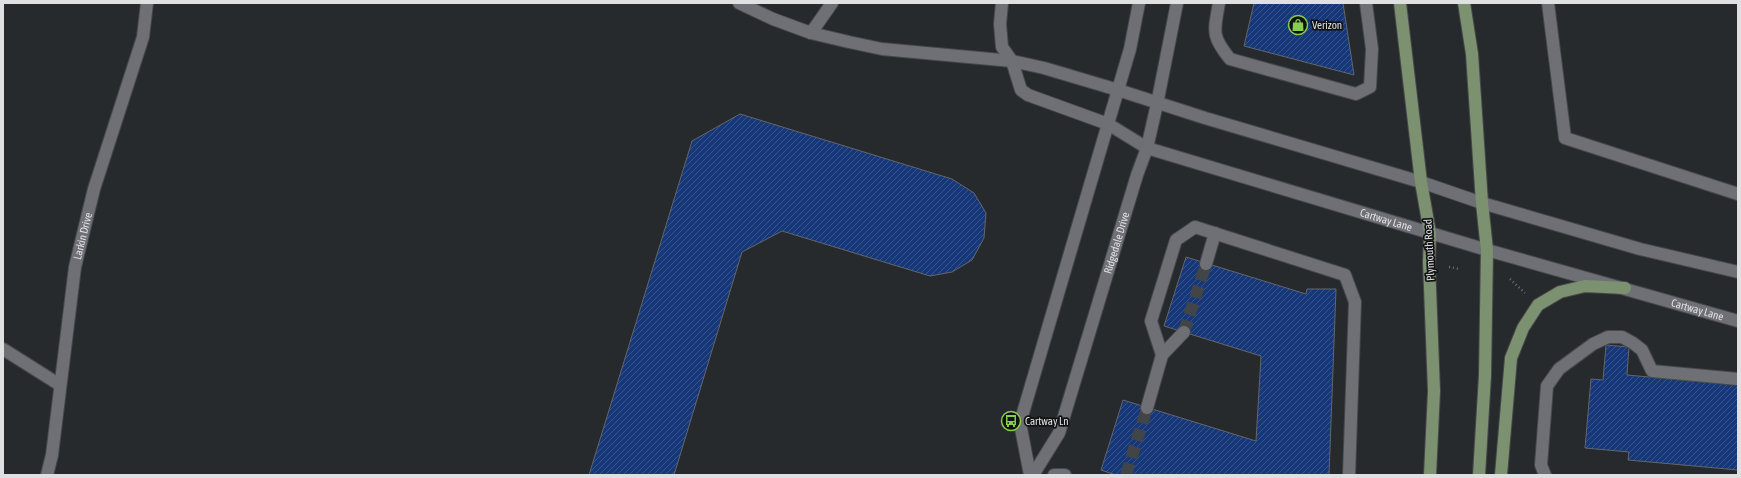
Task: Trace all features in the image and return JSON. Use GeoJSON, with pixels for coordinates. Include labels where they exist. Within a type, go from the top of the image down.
{"type":"FeatureCollection","features":[{"type":"Feature","properties":{"kind":"main road","name":"Plymouth Road"},"geometry":{"type":"LineString","coordinates":[[1400,3],[1421,182],[1430,233],[1429,262],[1434,391],[1430,475]]}},
{"type":"Feature","properties":{"kind":"main road"},"geometry":{"type":"LineString","coordinates":[[1464,3],[1472,54],[1482,203],[1487,250],[1485,375],[1479,475]]}},
{"type":"Feature","properties":{"kind":"main road"},"geometry":{"type":"LineString","coordinates":[[1500,475],[1511,358],[1523,328],[1538,305],[1560,292],[1585,286],[1625,288]]}},
{"type":"Feature","properties":{"kind":"street","name":"Larkin Drive"},"geometry":{"type":"LineString","coordinates":[[47,475],[52,455],[75,267],[94,189],[143,37],[147,3]]}},
{"type":"Feature","properties":{"kind":"street"},"geometry":{"type":"LineString","coordinates":[[738,3],[773,20],[811,33],[882,49],[1012,61],[1044,68],[1118,90],[1157,104],[1421,182],[1482,203],[1640,249],[1738,272]]}},
{"type":"Feature","properties":{"kind":"street"},"geometry":{"type":"LineString","coordinates":[[811,33],[832,3]]}},
{"type":"Feature","properties":{"kind":"street","name":"Cartway Lane"},"geometry":{"type":"LineString","coordinates":[[1002,3],[1000,24],[1002,47],[1012,61],[1021,90],[1028,95],[1108,124],[1147,148],[1487,250],[1738,321]]}},
{"type":"Feature","properties":{"kind":"street","name":"Ridgedale Drive"},"geometry":{"type":"LineString","coordinates":[[1032,475],[1020,422],[1130,49],[1140,3]]}},
{"type":"Feature","properties":{"kind":"street","name":"Ridgedale Drive"},"geometry":{"type":"LineString","coordinates":[[1032,475],[1059,434],[1135,182],[1147,148],[1177,3]]}},
{"type":"Feature","properties":{"kind":"street"},"geometry":{"type":"LineString","coordinates":[[1219,3],[1214,31],[1219,46],[1230,59],[1356,94],[1370,87],[1372,49],[1366,3]]}},
{"type":"Feature","properties":{"kind":"street"},"geometry":{"type":"LineString","coordinates":[[1548,3],[1564,138],[1738,194]]}},
{"type":"Feature","properties":{"kind":"street"},"geometry":{"type":"LineString","coordinates":[[1162,355],[1151,321],[1176,240],[1195,227],[1346,275],[1355,302],[1349,475]]}},
{"type":"Feature","properties":{"kind":"street"},"geometry":{"type":"LineString","coordinates":[[1206,264],[1215,233]]}},
{"type":"Feature","properties":{"kind":"street"},"geometry":{"type":"LineString","coordinates":[[1147,408],[1162,355],[1184,332]]}},
{"type":"Feature","properties":{"kind":"street"},"geometry":{"type":"LineString","coordinates":[[1545,475],[1541,465],[1547,386],[1559,369],[1593,344],[1608,337],[1622,337],[1642,350],[1652,371],[1738,379]]}},
{"type":"Feature","properties":{"kind":"street"},"geometry":{"type":"LineString","coordinates":[[3,349],[60,384]]}},
{"type":"Feature","properties":{"kind":"street"},"geometry":{"type":"LineString","coordinates":[[1054,475],[1065,475]]}},
{"type":"Feature","properties":{"kind":"path"},"geometry":{"type":"LineString","coordinates":[[1450,267],[1460,269]]}},
{"type":"Feature","properties":{"kind":"path"},"geometry":{"type":"LineString","coordinates":[[1510,279],[1526,294]]}},
{"type":"Feature","properties":{"kind":"building","name":"Verizon"},"geometry":{"type":"Polygon","coordinates":[[[1254,3],[1343,3],[1354,75],[1244,46],[1254,3]]]}},
{"type":"Feature","properties":{"kind":"building"},"geometry":{"type":"Polygon","coordinates":[[[740,114],[952,179],[974,193],[986,213],[984,238],[972,260],[952,272],[930,276],[782,231],[742,252],[674,475],[589,475],[692,141],[740,114]]]}},
{"type":"Feature","properties":{"kind":"building"},"geometry":{"type":"Polygon","coordinates":[[[1186,257],[1306,294],[1307,289],[1336,289],[1329,475],[1116,475],[1101,470],[1123,400],[1256,441],[1261,356],[1164,326],[1186,257]]]}},
{"type":"Feature","properties":{"kind":"building"},"geometry":{"type":"Polygon","coordinates":[[[1606,345],[1629,347],[1627,375],[1738,385],[1738,470],[1628,460],[1629,452],[1585,448],[1591,379],[1603,380],[1606,345]]]}},
{"type":"Feature","properties":{"kind":"tunnel"},"geometry":{"type":"LineString","coordinates":[[1184,332],[1206,264]]}},
{"type":"Feature","properties":{"kind":"tunnel"},"geometry":{"type":"LineString","coordinates":[[1126,475],[1147,408]]}},
{"type":"Feature","properties":{"kind":"place","name":"Verizon"},"geometry":{"type":"Point","coordinates":[1298,25]}},
{"type":"Feature","properties":{"kind":"place","name":"Cartway Ln"},"geometry":{"type":"Point","coordinates":[1011,421]}}]}
